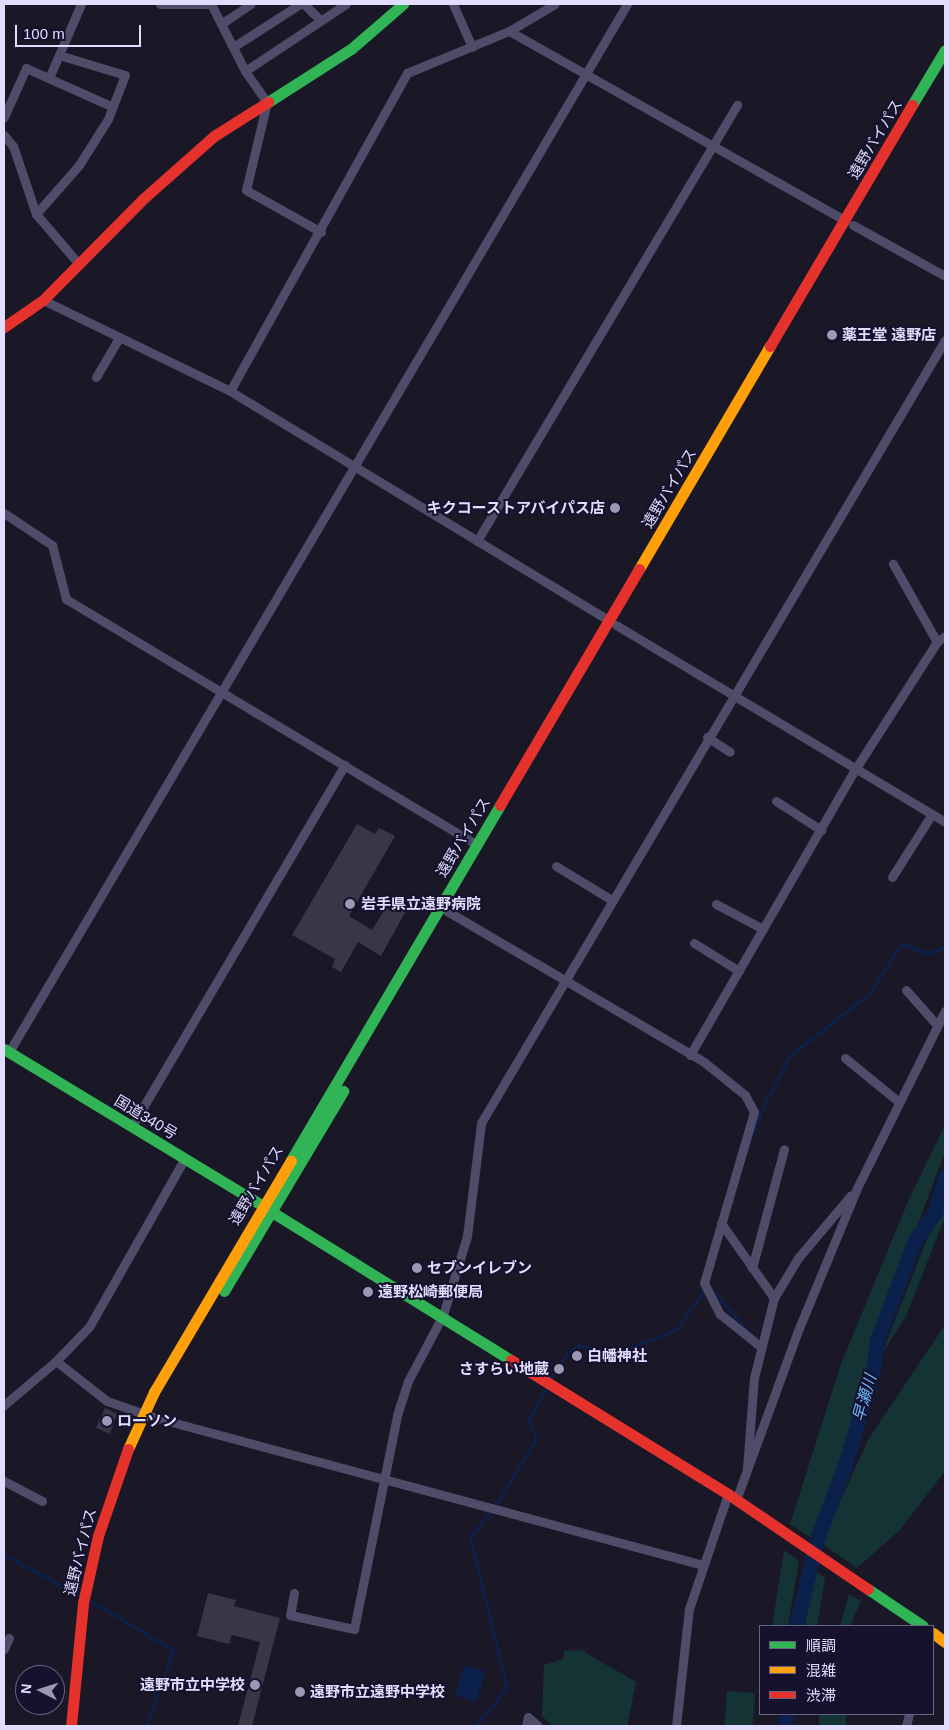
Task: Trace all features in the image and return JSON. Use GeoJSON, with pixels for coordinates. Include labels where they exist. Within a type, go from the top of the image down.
{"type":"FeatureCollection","features":[{"type":"Feature","properties":{"kind":"main road"},"geometry":{"type":"LineString","coordinates":[[4,327],[43,300],[190,156],[267,102],[351,49],[403,4]]}},
{"type":"Feature","properties":{"kind":"main road","name":"遠野バイパス"},"geometry":{"type":"LineString","coordinates":[[82,1726],[87,1638],[104,1549],[148,1416],[272,1212],[612,622],[848,223],[945,50]]}},
{"type":"Feature","properties":{"kind":"main road","name":"遠野バイパス"},"geometry":{"type":"LineString","coordinates":[[848,223],[945,69]]}},
{"type":"Feature","properties":{"kind":"main road","name":"遠野バイパス"},"geometry":{"type":"LineString","coordinates":[[70,1726],[77,1640],[91,1564],[110,1496],[148,1416],[262,1205],[476,844],[612,622]]}},
{"type":"Feature","properties":{"kind":"main road","name":"国道340号"},"geometry":{"type":"LineString","coordinates":[[6,1051],[443,1315],[736,1500],[921,1625]]}},
{"type":"Feature","properties":{"kind":"main road"},"geometry":{"type":"LineString","coordinates":[[934,1634],[945,1642]]}},
{"type":"Feature","properties":{"kind":"street"},"geometry":{"type":"LineString","coordinates":[[49,78],[81,4]]}},
{"type":"Feature","properties":{"kind":"street"},"geometry":{"type":"LineString","coordinates":[[160,4],[210,4],[245,71],[267,102],[246,190],[321,232]]}},
{"type":"Feature","properties":{"kind":"street"},"geometry":{"type":"LineString","coordinates":[[221,24],[251,4]]}},
{"type":"Feature","properties":{"kind":"street"},"geometry":{"type":"LineString","coordinates":[[233,47],[302,4],[320,20]]}},
{"type":"Feature","properties":{"kind":"street"},"geometry":{"type":"LineString","coordinates":[[245,71],[346,4]]}},
{"type":"Feature","properties":{"kind":"street"},"geometry":{"type":"LineString","coordinates":[[453,4],[472,47]]}},
{"type":"Feature","properties":{"kind":"street"},"geometry":{"type":"LineString","coordinates":[[230,391],[321,232],[407,74],[509,31],[555,4]]}},
{"type":"Feature","properties":{"kind":"street"},"geometry":{"type":"LineString","coordinates":[[6,1051],[584,73],[627,4]]}},
{"type":"Feature","properties":{"kind":"street"},"geometry":{"type":"LineString","coordinates":[[509,31],[945,276]]}},
{"type":"Feature","properties":{"kind":"street"},"geometry":{"type":"LineString","coordinates":[[36,214],[79,165],[113,108],[125,75],[59,55]]}},
{"type":"Feature","properties":{"kind":"street"},"geometry":{"type":"LineString","coordinates":[[4,117],[26,68],[113,108]]}},
{"type":"Feature","properties":{"kind":"street"},"geometry":{"type":"LineString","coordinates":[[477,541],[737,106]]}},
{"type":"Feature","properties":{"kind":"street"},"geometry":{"type":"LineString","coordinates":[[4,135],[13,146],[36,214],[78,264]]}},
{"type":"Feature","properties":{"kind":"street"},"geometry":{"type":"LineString","coordinates":[[43,300],[230,391],[353,463],[477,541],[945,822]]}},
{"type":"Feature","properties":{"kind":"street"},"geometry":{"type":"LineString","coordinates":[[96,377],[119,338]]}},
{"type":"Feature","properties":{"kind":"street"},"geometry":{"type":"LineString","coordinates":[[294,1593],[290,1615],[354,1629],[408,1381],[443,1315],[467,1236],[481,1123],[706,737],[733,696],[945,340]]}},
{"type":"Feature","properties":{"kind":"street"},"geometry":{"type":"LineString","coordinates":[[4,513],[52,544],[66,599],[476,844]]}},
{"type":"Feature","properties":{"kind":"street"},"geometry":{"type":"LineString","coordinates":[[893,564],[937,642]]}},
{"type":"Feature","properties":{"kind":"street"},"geometry":{"type":"LineString","coordinates":[[690,1055],[856,768],[937,642],[945,636]]}},
{"type":"Feature","properties":{"kind":"street"},"geometry":{"type":"LineString","coordinates":[[706,737],[730,752]]}},
{"type":"Feature","properties":{"kind":"street"},"geometry":{"type":"LineString","coordinates":[[132,1126],[345,765]]}},
{"type":"Feature","properties":{"kind":"street"},"geometry":{"type":"LineString","coordinates":[[776,801],[821,830]]}},
{"type":"Feature","properties":{"kind":"street"},"geometry":{"type":"LineString","coordinates":[[892,877],[932,814]]}},
{"type":"Feature","properties":{"kind":"street"},"geometry":{"type":"LineString","coordinates":[[556,866],[612,900]]}},
{"type":"Feature","properties":{"kind":"street"},"geometry":{"type":"LineString","coordinates":[[716,904],[763,930]]}},
{"type":"Feature","properties":{"kind":"street"},"geometry":{"type":"LineString","coordinates":[[447,911],[564,979],[732,1082],[754,1112],[704,1283],[720,1314],[760,1346]]}},
{"type":"Feature","properties":{"kind":"street"},"geometry":{"type":"LineString","coordinates":[[694,943],[739,971]]}},
{"type":"Feature","properties":{"kind":"street"},"geometry":{"type":"LineString","coordinates":[[906,990],[937,1025]]}},
{"type":"Feature","properties":{"kind":"street"},"geometry":{"type":"LineString","coordinates":[[676,1726],[689,1609],[703,1565],[746,1476],[797,1333],[857,1188],[898,1101],[945,1011]]}},
{"type":"Feature","properties":{"kind":"street"},"geometry":{"type":"LineString","coordinates":[[845,1058],[898,1101]]}},
{"type":"Feature","properties":{"kind":"street"},"geometry":{"type":"LineString","coordinates":[[752,1268],[784,1149]]}},
{"type":"Feature","properties":{"kind":"street"},"geometry":{"type":"LineString","coordinates":[[4,1405],[56,1362],[89,1327],[185,1158]]}},
{"type":"Feature","properties":{"kind":"street"},"geometry":{"type":"LineString","coordinates":[[746,1476],[760,1346],[774,1298],[798,1258],[857,1188]]}},
{"type":"Feature","properties":{"kind":"street"},"geometry":{"type":"LineString","coordinates":[[721,1223],[774,1298]]}},
{"type":"Feature","properties":{"kind":"street"},"geometry":{"type":"LineString","coordinates":[[56,1362],[107,1401],[148,1416],[386,1477],[703,1565]]}},
{"type":"Feature","properties":{"kind":"street"},"geometry":{"type":"LineString","coordinates":[[4,1481],[42,1502]]}},
{"type":"Feature","properties":{"kind":"street"},"geometry":{"type":"LineString","coordinates":[[4,1649],[9,1638]]}},
{"type":"Feature","properties":{"kind":"street"},"geometry":{"type":"LineString","coordinates":[[526,1726],[528,1717],[538,1726]]}},
{"type":"Feature","properties":{"kind":"green space"},"geometry":{"type":"Polygon","coordinates":[[[945,1125],[945,1152],[874,1340],[842,1463],[814,1540],[790,1524],[841,1364],[909,1199],[945,1125]]]}},
{"type":"Feature","properties":{"kind":"green space"},"geometry":{"type":"Polygon","coordinates":[[[945,1193],[945,1217],[906,1316],[881,1356],[945,1193]]]}},
{"type":"Feature","properties":{"kind":"green space"},"geometry":{"type":"Polygon","coordinates":[[[945,1325],[945,1471],[900,1530],[857,1568],[821,1543],[869,1438],[945,1325]]]}},
{"type":"Feature","properties":{"kind":"green space"},"geometry":{"type":"Polygon","coordinates":[[[784,1550],[799,1561],[788,1625],[772,1625],[784,1550]]]}},
{"type":"Feature","properties":{"kind":"green space"},"geometry":{"type":"Polygon","coordinates":[[[813,1569],[825,1578],[817,1625],[805,1625],[813,1569]]]}},
{"type":"Feature","properties":{"kind":"green space"},"geometry":{"type":"Polygon","coordinates":[[[849,1594],[861,1601],[850,1625],[840,1625],[849,1594]]]}},
{"type":"Feature","properties":{"kind":"green space"},"geometry":{"type":"Polygon","coordinates":[[[581,1650],[636,1682],[627,1726],[552,1726],[542,1716],[544,1665],[563,1659],[564,1651],[581,1650]]]}},
{"type":"Feature","properties":{"kind":"green space"},"geometry":{"type":"Polygon","coordinates":[[[727,1691],[755,1693],[753,1726],[725,1726],[727,1691]]]}},
{"type":"Feature","properties":{"kind":"green space"},"geometry":{"type":"Polygon","coordinates":[[[819,1715],[846,1715],[846,1726],[819,1726],[819,1715]]]}},
{"type":"Feature","properties":{"kind":"water"},"geometry":{"type":"Polygon","coordinates":[[[464,1665],[485,1671],[476,1702],[455,1696],[464,1665]]]}},
{"type":"Feature","properties":{"kind":"building","name":"岩手県立遠野病院"},"geometry":{"type":"Polygon","coordinates":[[[357,824],[375,834],[379,828],[395,836],[349,916],[372,930],[391,899],[407,909],[381,956],[358,942],[341,972],[332,967],[335,959],[292,935],[357,824]]]}},
{"type":"Feature","properties":{"kind":"building","name":"ローソン"},"geometry":{"type":"Polygon","coordinates":[[[105,1408],[117,1414],[110,1434],[96,1428],[105,1408]]]}},
{"type":"Feature","properties":{"kind":"building","name":"遠野市立中学校"},"geometry":{"type":"Polygon","coordinates":[[[208,1593],[236,1600],[234,1606],[280,1618],[252,1726],[238,1726],[260,1642],[232,1635],[229,1644],[197,1636],[208,1593]]]}},
{"type":"Feature","properties":{"kind":"waterway"},"geometry":{"type":"LineString","coordinates":[[748,1146],[767,1098],[791,1055],[870,993],[901,944],[928,953],[945,947]]}},
{"type":"Feature","properties":{"kind":"waterway","name":"早瀬川"},"geometry":{"type":"LineString","coordinates":[[796,1625],[817,1539],[845,1465],[873,1371],[877,1340],[915,1240],[935,1212],[945,1176]]}},
{"type":"Feature","properties":{"kind":"waterway"},"geometry":{"type":"LineString","coordinates":[[710,1287],[751,1334]]}},
{"type":"Feature","properties":{"kind":"waterway"},"geometry":{"type":"LineString","coordinates":[[550,1379],[568,1352],[578,1345],[616,1353],[676,1330],[705,1290]]}},
{"type":"Feature","properties":{"kind":"waterway"},"geometry":{"type":"LineString","coordinates":[[495,1506],[536,1439],[529,1419],[547,1386]]}},
{"type":"Feature","properties":{"kind":"waterway"},"geometry":{"type":"LineString","coordinates":[[476,1726],[507,1688],[470,1537],[492,1510]]}},
{"type":"Feature","properties":{"kind":"waterway"},"geometry":{"type":"LineString","coordinates":[[4,1554],[79,1595]]}},
{"type":"Feature","properties":{"kind":"waterway"},"geometry":{"type":"LineString","coordinates":[[89,1600],[174,1650],[147,1726]]}},
{"type":"Feature","properties":{"kind":"waterway","name":"早瀬川"},"geometry":{"type":"LineString","coordinates":[[785,1726],[786,1715]]}},
{"type":"Feature","properties":{"kind":"traffic: fast"},"geometry":{"type":"LineString","coordinates":[[268,102],[351,49],[403,4]]}},
{"type":"Feature","properties":{"kind":"traffic: fast"},"geometry":{"type":"LineString","coordinates":[[912,105],[945,50]]}},
{"type":"Feature","properties":{"kind":"traffic: fast"},"geometry":{"type":"LineString","coordinates":[[291,1160],[500,805]]}},
{"type":"Feature","properties":{"kind":"traffic: fast"},"geometry":{"type":"LineString","coordinates":[[4,1049],[271,1211]]}},
{"type":"Feature","properties":{"kind":"traffic: fast"},"geometry":{"type":"LineString","coordinates":[[224,1291],[343,1091]]}},
{"type":"Feature","properties":{"kind":"traffic: fast"},"geometry":{"type":"LineString","coordinates":[[272,1212],[511,1360]]}},
{"type":"Feature","properties":{"kind":"traffic: fast"},"geometry":{"type":"LineString","coordinates":[[868,1589],[922,1625]]}},
{"type":"Feature","properties":{"kind":"traffic: slow"},"geometry":{"type":"LineString","coordinates":[[639,569],[770,346]]}},
{"type":"Feature","properties":{"kind":"traffic: slow"},"geometry":{"type":"LineString","coordinates":[[128,1449],[154,1392],[291,1160]]}},
{"type":"Feature","properties":{"kind":"traffic: slow"},"geometry":{"type":"LineString","coordinates":[[934,1634],[945,1642]]}},
{"type":"Feature","properties":{"kind":"traffic: jam"},"geometry":{"type":"LineString","coordinates":[[4,327],[43,300],[144,198],[214,136],[268,102]]}},
{"type":"Feature","properties":{"kind":"traffic: jam"},"geometry":{"type":"LineString","coordinates":[[770,346],[912,105]]}},
{"type":"Feature","properties":{"kind":"traffic: jam"},"geometry":{"type":"LineString","coordinates":[[500,805],[639,569]]}},
{"type":"Feature","properties":{"kind":"traffic: jam"},"geometry":{"type":"LineString","coordinates":[[511,1360],[728,1494],[868,1589]]}},
{"type":"Feature","properties":{"kind":"traffic: jam"},"geometry":{"type":"LineString","coordinates":[[71,1726],[83,1603],[98,1536],[128,1449]]}},
{"type":"Feature","properties":{"kind":"place","name":"薬王堂 遠野店"},"geometry":{"type":"Point","coordinates":[832,335]}},
{"type":"Feature","properties":{"kind":"place","name":"キクコーストアバイパス店"},"geometry":{"type":"Point","coordinates":[615,508]}},
{"type":"Feature","properties":{"kind":"place","name":"岩手県立遠野病院"},"geometry":{"type":"Point","coordinates":[350,904]}},
{"type":"Feature","properties":{"kind":"place","name":"セブンイレブン"},"geometry":{"type":"Point","coordinates":[417,1268]}},
{"type":"Feature","properties":{"kind":"place","name":"遠野松崎郵便局"},"geometry":{"type":"Point","coordinates":[368,1292]}},
{"type":"Feature","properties":{"kind":"place","name":"白幡神社"},"geometry":{"type":"Point","coordinates":[577,1356]}},
{"type":"Feature","properties":{"kind":"place","name":"さすらい地蔵"},"geometry":{"type":"Point","coordinates":[559,1369]}},
{"type":"Feature","properties":{"kind":"place","name":"ローソン"},"geometry":{"type":"Point","coordinates":[107,1421]}},
{"type":"Feature","properties":{"kind":"place","name":"遠野市立中学校"},"geometry":{"type":"Point","coordinates":[255,1685]}},
{"type":"Feature","properties":{"kind":"place","name":"遠野市立遠野中学校"},"geometry":{"type":"Point","coordinates":[300,1692]}}]}
